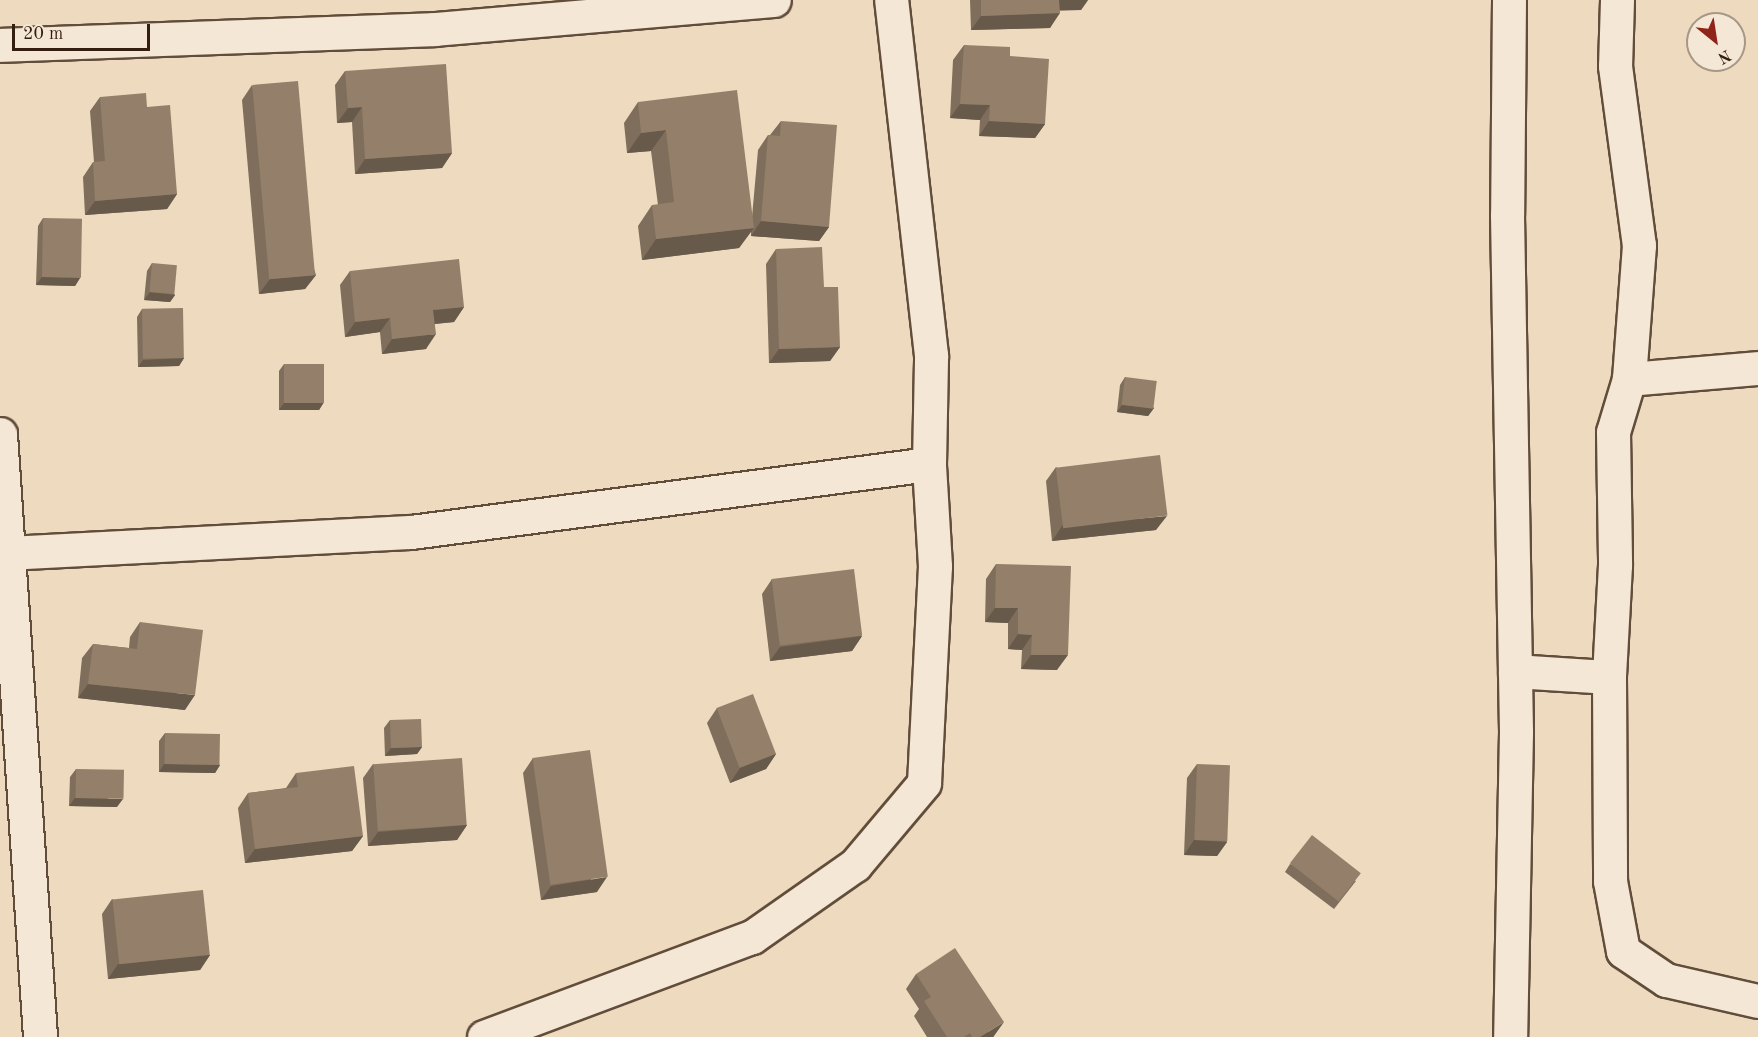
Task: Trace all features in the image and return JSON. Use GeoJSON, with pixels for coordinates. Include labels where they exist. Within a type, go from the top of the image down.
{"type":"FeatureCollection","features":[{"type":"Feature","properties":{"kind":"street"},"geometry":{"type":"LineString","coordinates":[[0,45],[435,29],[774,0]]}},
{"type":"Feature","properties":{"kind":"street"},"geometry":{"type":"LineString","coordinates":[[484,1037],[752,937],[855,865],[924,783],[935,566],[929,464],[931,355],[891,0]]}},
{"type":"Feature","properties":{"kind":"street"},"geometry":{"type":"LineString","coordinates":[[1509,0],[1507,215],[1515,671],[1510,1037]]}},
{"type":"Feature","properties":{"kind":"street"},"geometry":{"type":"LineString","coordinates":[[1617,0],[1615,66],[1639,245],[1629,379],[1613,432],[1615,565],[1610,677],[1610,881],[1623,951],[1666,980],[1758,1000]]}},
{"type":"Feature","properties":{"kind":"street"},"geometry":{"type":"LineString","coordinates":[[1629,379],[1758,368]]}},
{"type":"Feature","properties":{"kind":"street"},"geometry":{"type":"LineString","coordinates":[[0,434],[40,1037]]}},
{"type":"Feature","properties":{"kind":"street"},"geometry":{"type":"LineString","coordinates":[[7,553],[411,532],[929,464]]}},
{"type":"Feature","properties":{"kind":"street"},"geometry":{"type":"LineString","coordinates":[[1515,671],[1610,677]]}},
{"type":"Feature","properties":{"kind":"building"},"geometry":{"type":"Polygon","coordinates":[[[981,0],[1059,0],[1060,13],[981,16],[981,0]]]}},
{"type":"Feature","properties":{"kind":"building"},"geometry":{"type":"Polygon","coordinates":[[[964,45],[1010,47],[1010,56],[1049,59],[1045,124],[989,121],[990,105],[960,104],[964,45]]]}},
{"type":"Feature","properties":{"kind":"building"},"geometry":{"type":"Polygon","coordinates":[[[446,64],[452,153],[365,159],[362,107],[348,108],[345,71],[446,64]]]}},
{"type":"Feature","properties":{"kind":"building"},"geometry":{"type":"Polygon","coordinates":[[[298,81],[315,275],[269,279],[252,85],[298,81]]]}},
{"type":"Feature","properties":{"kind":"building"},"geometry":{"type":"Polygon","coordinates":[[[737,90],[754,228],[656,239],[652,205],[674,202],[666,130],[641,133],[638,102],[737,90]]]}},
{"type":"Feature","properties":{"kind":"building"},"geometry":{"type":"Polygon","coordinates":[[[146,93],[147,107],[170,105],[177,194],[95,201],[93,162],[105,161],[100,97],[146,93]]]}},
{"type":"Feature","properties":{"kind":"building"},"geometry":{"type":"Polygon","coordinates":[[[781,121],[837,125],[829,227],[761,221],[768,135],[780,136],[781,121]]]}},
{"type":"Feature","properties":{"kind":"building"},"geometry":{"type":"Polygon","coordinates":[[[43,218],[82,219],[81,278],[42,277],[43,218]]]}},
{"type":"Feature","properties":{"kind":"building"},"geometry":{"type":"Polygon","coordinates":[[[822,247],[824,287],[838,287],[840,347],[779,349],[776,249],[822,247]]]}},
{"type":"Feature","properties":{"kind":"building"},"geometry":{"type":"Polygon","coordinates":[[[459,259],[464,307],[433,310],[436,334],[392,339],[390,318],[355,322],[350,271],[459,259]]]}},
{"type":"Feature","properties":{"kind":"building"},"geometry":{"type":"Polygon","coordinates":[[[152,263],[177,265],[174,294],[149,292],[152,263]]]}},
{"type":"Feature","properties":{"kind":"building"},"geometry":{"type":"Polygon","coordinates":[[[183,308],[184,358],[143,359],[142,309],[183,308]]]}},
{"type":"Feature","properties":{"kind":"building"},"geometry":{"type":"Polygon","coordinates":[[[284,364],[324,364],[324,403],[284,403],[284,364]]]}},
{"type":"Feature","properties":{"kind":"building"},"geometry":{"type":"Polygon","coordinates":[[[1125,377],[1157,381],[1153,409],[1122,405],[1125,377]]]}},
{"type":"Feature","properties":{"kind":"building"},"geometry":{"type":"Polygon","coordinates":[[[1160,455],[1167,516],[1063,528],[1056,468],[1160,455]]]}},
{"type":"Feature","properties":{"kind":"building"},"geometry":{"type":"Polygon","coordinates":[[[996,564],[1071,566],[1068,655],[1031,655],[1032,635],[1018,634],[1018,608],[995,608],[996,564]]]}},
{"type":"Feature","properties":{"kind":"building"},"geometry":{"type":"Polygon","coordinates":[[[854,569],[862,636],[780,646],[772,579],[854,569]]]}},
{"type":"Feature","properties":{"kind":"building"},"geometry":{"type":"Polygon","coordinates":[[[140,622],[203,630],[195,695],[88,684],[93,644],[137,649],[140,622]]]}},
{"type":"Feature","properties":{"kind":"building"},"geometry":{"type":"Polygon","coordinates":[[[753,694],[776,754],[740,768],[717,708],[753,694]]]}},
{"type":"Feature","properties":{"kind":"building"},"geometry":{"type":"Polygon","coordinates":[[[421,719],[422,747],[391,748],[390,720],[421,719]]]}},
{"type":"Feature","properties":{"kind":"building"},"geometry":{"type":"Polygon","coordinates":[[[165,733],[220,734],[219,765],[164,764],[165,733]]]}},
{"type":"Feature","properties":{"kind":"building"},"geometry":{"type":"Polygon","coordinates":[[[590,750],[608,877],[550,885],[533,758],[590,750]]]}},
{"type":"Feature","properties":{"kind":"building"},"geometry":{"type":"Polygon","coordinates":[[[462,758],[467,825],[378,831],[373,764],[462,758]]]}},
{"type":"Feature","properties":{"kind":"building"},"geometry":{"type":"Polygon","coordinates":[[[1197,764],[1230,765],[1227,841],[1194,840],[1197,764]]]}},
{"type":"Feature","properties":{"kind":"building"},"geometry":{"type":"Polygon","coordinates":[[[354,766],[363,836],[255,849],[248,793],[298,787],[296,773],[354,766]]]}},
{"type":"Feature","properties":{"kind":"building"},"geometry":{"type":"Polygon","coordinates":[[[76,769],[124,770],[123,799],[75,798],[76,769]]]}},
{"type":"Feature","properties":{"kind":"building"},"geometry":{"type":"Polygon","coordinates":[[[1312,835],[1361,873],[1339,902],[1290,863],[1312,835]]]}},
{"type":"Feature","properties":{"kind":"building"},"geometry":{"type":"Polygon","coordinates":[[[203,890],[210,955],[119,964],[112,900],[203,890]]]}},
{"type":"Feature","properties":{"kind":"building"},"geometry":{"type":"Polygon","coordinates":[[[955,948],[1004,1022],[980,1037],[972,1037],[970,1033],[964,1037],[947,1037],[924,1001],[931,997],[916,974],[955,948]]]}}]}
